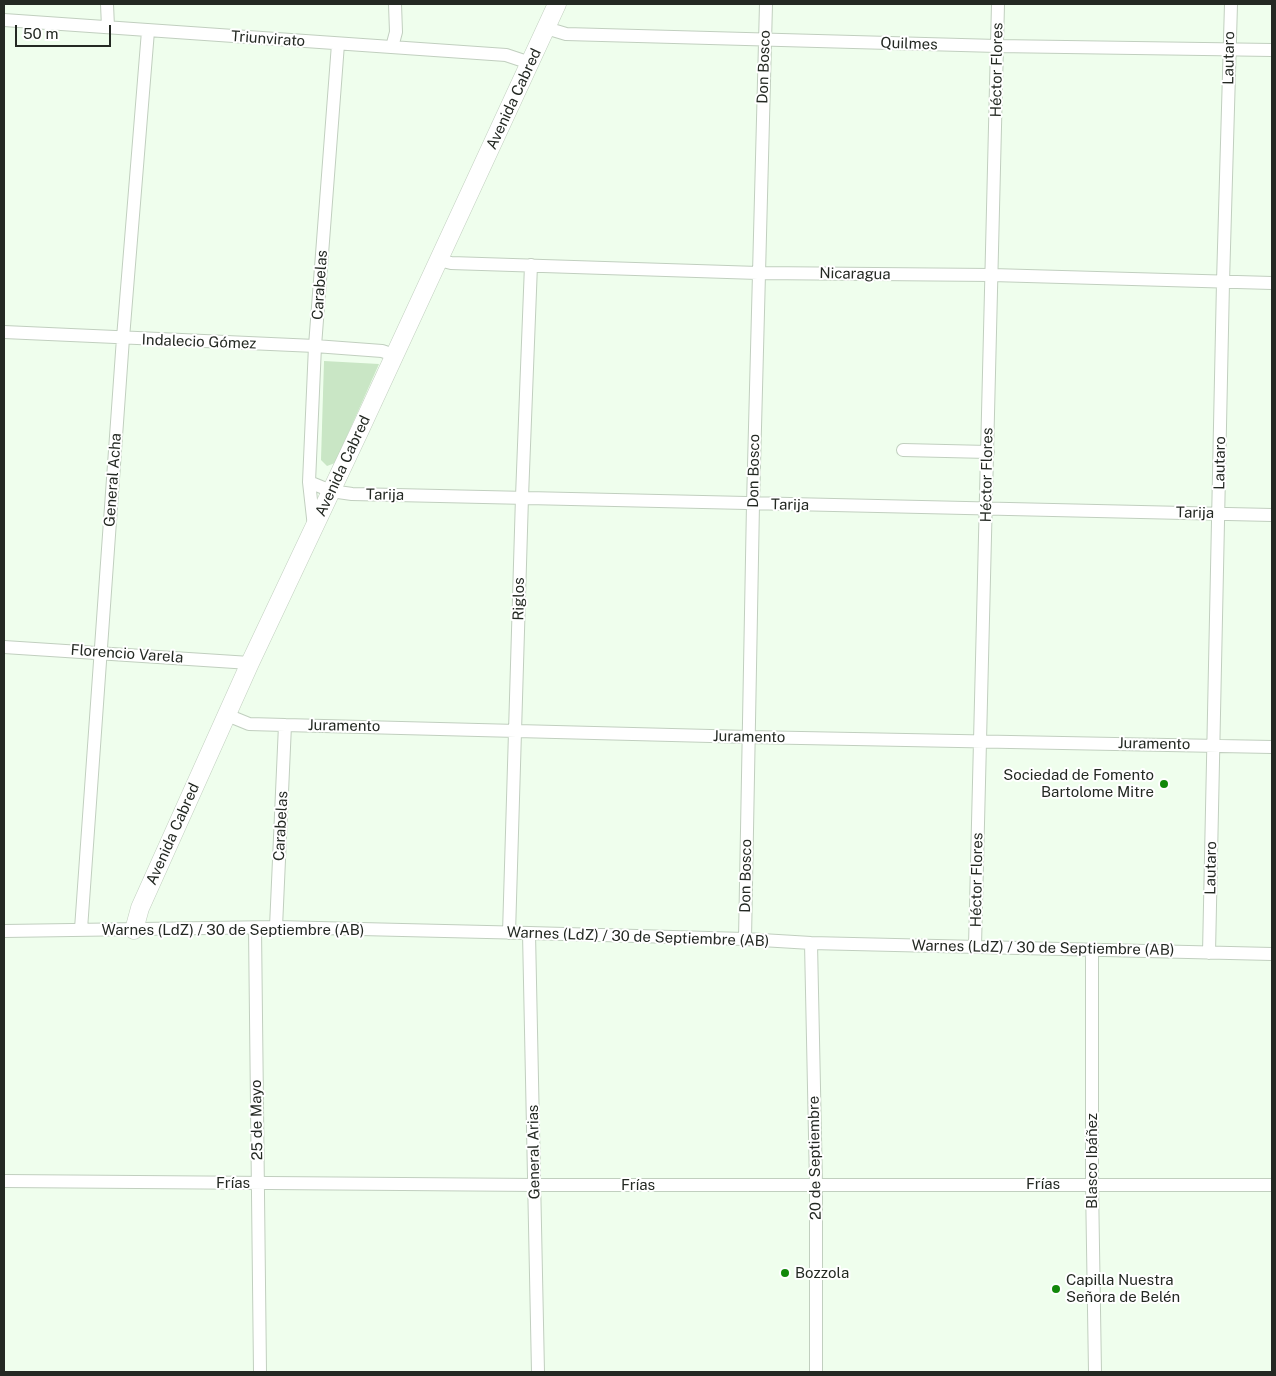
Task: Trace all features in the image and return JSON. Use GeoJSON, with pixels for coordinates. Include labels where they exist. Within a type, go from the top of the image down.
{"type":"FeatureCollection","features":[{"type":"Feature","properties":{"kind":"street"},"geometry":{"type":"LineString","coordinates":[[107,4],[108,27]]}},
{"type":"Feature","properties":{"kind":"street"},"geometry":{"type":"LineString","coordinates":[[392,47],[396,32],[396,4]]}},
{"type":"Feature","properties":{"kind":"street","name":"Avenida Cabred"},"geometry":{"type":"LineString","coordinates":[[134,930],[140,908],[250,663],[557,4]]}},
{"type":"Feature","properties":{"kind":"street","name":"Don Bosco"},"geometry":{"type":"LineString","coordinates":[[745,939],[758,273],[766,4]]}},
{"type":"Feature","properties":{"kind":"street","name":"Héctor Flores"},"geometry":{"type":"LineString","coordinates":[[975,946],[998,4]]}},
{"type":"Feature","properties":{"kind":"street","name":"Lautaro"},"geometry":{"type":"LineString","coordinates":[[1209,952],[1223,282],[1231,4]]}},
{"type":"Feature","properties":{"kind":"street","name":"Triunvirato"},"geometry":{"type":"LineString","coordinates":[[4,20],[506,56],[530,63]]}},
{"type":"Feature","properties":{"kind":"street","name":"Quilmes"},"geometry":{"type":"LineString","coordinates":[[546,28],[566,34],[997,46],[1272,50]]}},
{"type":"Feature","properties":{"kind":"street","name":"General Acha"},"geometry":{"type":"LineString","coordinates":[[81,929],[123,338],[148,31]]}},
{"type":"Feature","properties":{"kind":"street","name":"Carabelas"},"geometry":{"type":"LineString","coordinates":[[314,527],[309,482],[315,346],[338,44]]}},
{"type":"Feature","properties":{"kind":"street","name":"Nicaragua"},"geometry":{"type":"LineString","coordinates":[[439,260],[451,263],[758,273],[992,275],[1272,283]]}},
{"type":"Feature","properties":{"kind":"street","name":"Riglos"},"geometry":{"type":"LineString","coordinates":[[509,933],[531,265]]}},
{"type":"Feature","properties":{"kind":"street","name":"Indalecio Gómez"},"geometry":{"type":"LineString","coordinates":[[4,332],[315,346],[382,350],[394,355]]}},
{"type":"Feature","properties":{"kind":"street"},"geometry":{"type":"LineString","coordinates":[[903,450],[988,452]]}},
{"type":"Feature","properties":{"kind":"street","name":"Tarija"},"geometry":{"type":"LineString","coordinates":[[309,482],[331,491],[352,494],[1272,515]]}},
{"type":"Feature","properties":{"kind":"street","name":"Florencio Varela"},"geometry":{"type":"LineString","coordinates":[[4,647],[250,663]]}},
{"type":"Feature","properties":{"kind":"street","name":"Juramento"},"geometry":{"type":"LineString","coordinates":[[227,715],[249,724],[748,737],[1272,747]]}},
{"type":"Feature","properties":{"kind":"street","name":"Carabelas"},"geometry":{"type":"LineString","coordinates":[[276,927],[285,725]]}},
{"type":"Feature","properties":{"kind":"street","name":"Warnes (LdZ) / 30 de Septiembre (AB)"},"geometry":{"type":"LineString","coordinates":[[4,931],[276,927],[1272,954]]}},
{"type":"Feature","properties":{"kind":"street","name":"25 de Mayo"},"geometry":{"type":"LineString","coordinates":[[255,928],[260,1372]]}},
{"type":"Feature","properties":{"kind":"street","name":"General Arias"},"geometry":{"type":"LineString","coordinates":[[529,933],[538,1372]]}},
{"type":"Feature","properties":{"kind":"street","name":"20 de Septiembre"},"geometry":{"type":"LineString","coordinates":[[812,943],[816,1184],[816,1372]]}},
{"type":"Feature","properties":{"kind":"street","name":"Blasco Ibáñez"},"geometry":{"type":"LineString","coordinates":[[1092,950],[1092,1184],[1095,1372]]}},
{"type":"Feature","properties":{"kind":"street","name":"Frías"},"geometry":{"type":"LineString","coordinates":[[4,1181],[535,1185],[1272,1185]]}},
{"type":"Feature","properties":{"kind":"green space"},"geometry":{"type":"Polygon","coordinates":[[[324,361],[379,364],[335,463],[327,466],[321,460],[324,361]]]}},
{"type":"Feature","properties":{"kind":"place","name":"Sociedad de Fomento Bartolome Mitre"},"geometry":{"type":"Point","coordinates":[1164,784]}},
{"type":"Feature","properties":{"kind":"place","name":"Bozzola"},"geometry":{"type":"Point","coordinates":[785,1273]}},
{"type":"Feature","properties":{"kind":"place","name":"Capilla Nuestra Señora de Belén"},"geometry":{"type":"Point","coordinates":[1056,1289]}}]}
